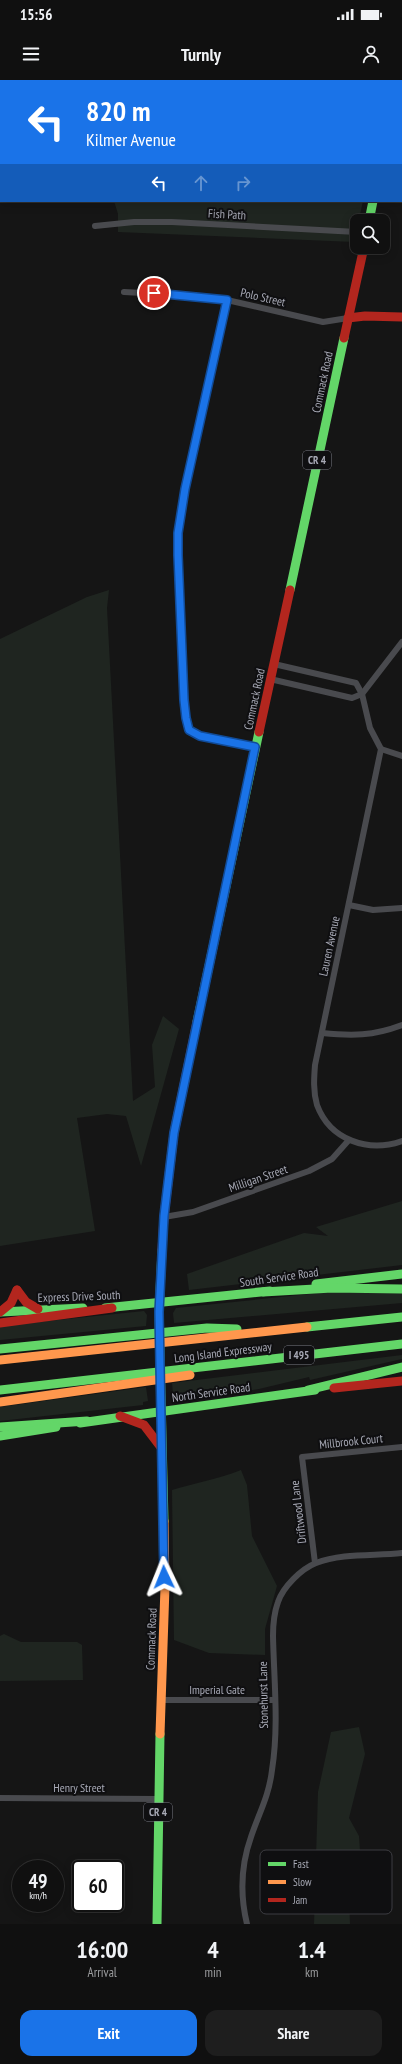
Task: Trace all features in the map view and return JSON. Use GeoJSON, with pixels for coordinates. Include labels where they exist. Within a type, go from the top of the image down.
{"type":"FeatureCollection","features":[{"type":"Feature","properties":{"kind":"main road"},"geometry":{"type":"LineString","coordinates":[[371,214],[373,202]]}},
{"type":"Feature","properties":{"kind":"main road","name":"Commack Road"},"geometry":{"type":"LineString","coordinates":[[157,1924],[160,1700],[165,1587],[160,1446],[159,1303],[164,1216],[174,1133],[255,747],[362,254]]}},
{"type":"Feature","properties":{"kind":"main road"},"geometry":{"type":"LineString","coordinates":[[348,318],[365,316],[402,317]]}},
{"type":"Feature","properties":{"kind":"main road","name":"South Service Road"},"geometry":{"type":"LineString","coordinates":[[159,1303],[263,1292],[402,1274]]}},
{"type":"Feature","properties":{"kind":"main road"},"geometry":{"type":"LineString","coordinates":[[263,1292],[332,1288],[402,1289]]}},
{"type":"Feature","properties":{"kind":"main road"},"geometry":{"type":"LineString","coordinates":[[0,1312],[10,1303],[17,1290],[26,1302],[40,1309]]}},
{"type":"Feature","properties":{"kind":"main road","name":"Express Drive South"},"geometry":{"type":"LineString","coordinates":[[0,1312],[40,1309],[112,1308],[159,1303]]}},
{"type":"Feature","properties":{"kind":"main road"},"geometry":{"type":"LineString","coordinates":[[0,1323],[112,1308]]}},
{"type":"Feature","properties":{"kind":"main road","name":"Long Island Expressway"},"geometry":{"type":"LineString","coordinates":[[0,1360],[402,1317]]}},
{"type":"Feature","properties":{"kind":"main road"},"geometry":{"type":"LineString","coordinates":[[0,1348],[193,1330],[282,1330]]}},
{"type":"Feature","properties":{"kind":"main road","name":"Long Island Expressway"},"geometry":{"type":"LineString","coordinates":[[0,1390],[127,1380],[283,1357],[402,1344]]}},
{"type":"Feature","properties":{"kind":"main road"},"geometry":{"type":"LineString","coordinates":[[308,1390],[402,1367]]}},
{"type":"Feature","properties":{"kind":"main road"},"geometry":{"type":"LineString","coordinates":[[0,1402],[127,1380]]}},
{"type":"Feature","properties":{"kind":"main road","name":"North Service Road"},"geometry":{"type":"LineString","coordinates":[[0,1436],[120,1416],[308,1390],[402,1381]]}},
{"type":"Feature","properties":{"kind":"main road"},"geometry":{"type":"LineString","coordinates":[[120,1416],[144,1425],[160,1446]]}},
{"type":"Feature","properties":{"kind":"main road"},"geometry":{"type":"LineString","coordinates":[[0,1427],[87,1421]]}},
{"type":"Feature","properties":{"kind":"street","name":"Fish Path"},"geometry":{"type":"LineString","coordinates":[[95,226],[129,222],[172,222],[350,232]]}},
{"type":"Feature","properties":{"kind":"street","name":"Polo Street"},"geometry":{"type":"LineString","coordinates":[[124,292],[198,296],[227,300],[323,322],[348,318]]}},
{"type":"Feature","properties":{"kind":"street"},"geometry":{"type":"LineString","coordinates":[[227,300],[185,489],[178,533],[184,700],[189,730],[200,736],[255,747]]}},
{"type":"Feature","properties":{"kind":"street"},"geometry":{"type":"LineString","coordinates":[[270,679],[352,698],[362,694],[402,645]]}},
{"type":"Feature","properties":{"kind":"street"},"geometry":{"type":"LineString","coordinates":[[274,664],[356,683],[362,694],[370,728],[381,749],[402,756]]}},
{"type":"Feature","properties":{"kind":"street","name":"Lauren Avenue"},"geometry":{"type":"LineString","coordinates":[[348,1141],[326,1121],[318,1105],[313,1084],[315,1064],[381,749]]}},
{"type":"Feature","properties":{"kind":"street"},"geometry":{"type":"LineString","coordinates":[[349,905],[372,910],[402,908]]}},
{"type":"Feature","properties":{"kind":"street"},"geometry":{"type":"LineString","coordinates":[[322,1033],[361,1035],[382,1032],[402,1025]]}},
{"type":"Feature","properties":{"kind":"street"},"geometry":{"type":"LineString","coordinates":[[348,1141],[372,1145],[393,1144],[402,1141]]}},
{"type":"Feature","properties":{"kind":"street","name":"Milligan Street"},"geometry":{"type":"LineString","coordinates":[[164,1216],[193,1212],[309,1171],[332,1158],[348,1141]]}},
{"type":"Feature","properties":{"kind":"street","name":"Millbrook Court"},"geometry":{"type":"LineString","coordinates":[[302,1457],[402,1448]]}},
{"type":"Feature","properties":{"kind":"street","name":"Driftwood Lane"},"geometry":{"type":"LineString","coordinates":[[302,1457],[315,1563]]}},
{"type":"Feature","properties":{"kind":"street","name":"Stonehurst Lane"},"geometry":{"type":"LineString","coordinates":[[247,1924],[241,1892],[242,1883],[250,1838],[269,1793],[275,1748],[273,1621],[278,1602],[287,1586],[315,1563],[334,1559],[402,1553]]}},
{"type":"Feature","properties":{"kind":"street","name":"Imperial Gate"},"geometry":{"type":"LineString","coordinates":[[160,1700],[274,1700]]}},
{"type":"Feature","properties":{"kind":"street","name":"Henry Street"},"geometry":{"type":"LineString","coordinates":[[0,1798],[158,1799]]}},
{"type":"Feature","properties":{"kind":"shaded area"},"geometry":{"type":"Polygon","coordinates":[[[114,202],[363,202],[360,214],[350,214],[350,242],[118,232],[118,214],[114,202]]]}},
{"type":"Feature","properties":{"kind":"shaded area"},"geometry":{"type":"Polygon","coordinates":[[[109,590],[107,608],[133,1101],[155,1087],[152,1045],[163,1016],[179,1029],[141,1166],[126,1116],[107,1114],[77,1118],[95,1231],[0,1246],[0,639],[87,597],[109,590]]]}},
{"type":"Feature","properties":{"kind":"shaded area"},"geometry":{"type":"Polygon","coordinates":[[[402,1201],[402,1265],[189,1290],[187,1274],[304,1233],[328,1236],[316,1227],[402,1201]]]}},
{"type":"Feature","properties":{"kind":"shaded area"},"geometry":{"type":"Polygon","coordinates":[[[329,1292],[402,1292],[402,1303],[174,1323],[173,1313],[176,1308],[329,1292]]]}},
{"type":"Feature","properties":{"kind":"shaded area"},"geometry":{"type":"Polygon","coordinates":[[[144,1311],[147,1315],[146,1326],[0,1340],[0,1326],[144,1311]]]}},
{"type":"Feature","properties":{"kind":"shaded area"},"geometry":{"type":"Polygon","coordinates":[[[402,1355],[402,1359],[310,1380],[309,1377],[259,1389],[176,1401],[173,1394],[172,1383],[402,1355]]]}},
{"type":"Feature","properties":{"kind":"shaded area"},"geometry":{"type":"Polygon","coordinates":[[[146,1387],[148,1401],[143,1402],[143,1405],[0,1421],[0,1407],[146,1387]]]}},
{"type":"Feature","properties":{"kind":"shaded area"},"geometry":{"type":"Polygon","coordinates":[[[241,1470],[247,1485],[252,1536],[277,1586],[265,1629],[265,1655],[209,1653],[174,1640],[172,1490],[241,1470]]]}},
{"type":"Feature","properties":{"kind":"shaded area"},"geometry":{"type":"Polygon","coordinates":[[[4,1634],[21,1642],[77,1642],[82,1645],[83,1680],[0,1681],[0,1636],[4,1634]]]}},
{"type":"Feature","properties":{"kind":"shaded area"},"geometry":{"type":"Polygon","coordinates":[[[359,1727],[365,1754],[349,1818],[359,1836],[360,1850],[316,1850],[318,1792],[331,1732],[359,1727]]]}},
{"type":"Feature","properties":{"kind":"shaded area"},"geometry":{"type":"Polygon","coordinates":[[[314,1914],[350,1914],[350,1924],[314,1924],[314,1914]]]}},
{"type":"Feature","properties":{"kind":"traffic: fast"},"geometry":{"type":"LineString","coordinates":[[370,214],[373,202]]}},
{"type":"Feature","properties":{"kind":"traffic: fast"},"geometry":{"type":"LineString","coordinates":[[290,590],[344,338]]}},
{"type":"Feature","properties":{"kind":"traffic: fast"},"geometry":{"type":"LineString","coordinates":[[197,1022],[259,732]]}},
{"type":"Feature","properties":{"kind":"traffic: fast"},"geometry":{"type":"LineString","coordinates":[[162,1250],[159,1312],[164,1521]]}},
{"type":"Feature","properties":{"kind":"traffic: fast"},"geometry":{"type":"LineString","coordinates":[[316,1284],[402,1274]]}},
{"type":"Feature","properties":{"kind":"traffic: fast"},"geometry":{"type":"LineString","coordinates":[[263,1292],[332,1288],[402,1289]]}},
{"type":"Feature","properties":{"kind":"traffic: fast"},"geometry":{"type":"LineString","coordinates":[[105,1308],[270,1291]]}},
{"type":"Feature","properties":{"kind":"traffic: fast"},"geometry":{"type":"LineString","coordinates":[[0,1312],[83,1308]]}},
{"type":"Feature","properties":{"kind":"traffic: fast"},"geometry":{"type":"LineString","coordinates":[[307,1327],[402,1317]]}},
{"type":"Feature","properties":{"kind":"traffic: fast"},"geometry":{"type":"LineString","coordinates":[[0,1349],[207,1328],[237,1329]]}},
{"type":"Feature","properties":{"kind":"traffic: fast"},"geometry":{"type":"LineString","coordinates":[[0,1390],[402,1344]]}},
{"type":"Feature","properties":{"kind":"traffic: fast"},"geometry":{"type":"LineString","coordinates":[[308,1390],[402,1367]]}},
{"type":"Feature","properties":{"kind":"traffic: fast"},"geometry":{"type":"LineString","coordinates":[[80,1423],[315,1390]]}},
{"type":"Feature","properties":{"kind":"traffic: fast"},"geometry":{"type":"LineString","coordinates":[[0,1427],[87,1421]]}},
{"type":"Feature","properties":{"kind":"traffic: fast"},"geometry":{"type":"LineString","coordinates":[[0,1436],[56,1427]]}},
{"type":"Feature","properties":{"kind":"traffic: fast"},"geometry":{"type":"LineString","coordinates":[[157,1924],[160,1734]]}},
{"type":"Feature","properties":{"kind":"traffic: slow"},"geometry":{"type":"LineString","coordinates":[[0,1360],[307,1327]]}},
{"type":"Feature","properties":{"kind":"traffic: slow"},"geometry":{"type":"LineString","coordinates":[[0,1402],[190,1375]]}},
{"type":"Feature","properties":{"kind":"traffic: slow"},"geometry":{"type":"LineString","coordinates":[[160,1734],[165,1587],[164,1521]]}},
{"type":"Feature","properties":{"kind":"traffic: jam"},"geometry":{"type":"LineString","coordinates":[[344,338],[362,254]]}},
{"type":"Feature","properties":{"kind":"traffic: jam"},"geometry":{"type":"LineString","coordinates":[[348,318],[365,316],[402,317]]}},
{"type":"Feature","properties":{"kind":"traffic: jam"},"geometry":{"type":"LineString","coordinates":[[259,732],[290,590]]}},
{"type":"Feature","properties":{"kind":"traffic: jam"},"geometry":{"type":"LineString","coordinates":[[162,1250],[164,1217],[174,1133],[197,1022]]}},
{"type":"Feature","properties":{"kind":"traffic: jam"},"geometry":{"type":"LineString","coordinates":[[17,1290],[26,1302],[38,1309]]}},
{"type":"Feature","properties":{"kind":"traffic: jam"},"geometry":{"type":"LineString","coordinates":[[0,1312],[11,1303],[17,1290]]}},
{"type":"Feature","properties":{"kind":"traffic: jam"},"geometry":{"type":"LineString","coordinates":[[0,1323],[112,1308]]}},
{"type":"Feature","properties":{"kind":"traffic: jam"},"geometry":{"type":"LineString","coordinates":[[334,1388],[402,1381]]}},
{"type":"Feature","properties":{"kind":"traffic: jam"},"geometry":{"type":"LineString","coordinates":[[120,1416],[144,1425],[160,1446]]}},
{"type":"Feature","properties":{"kind":"route"},"geometry":{"type":"LineString","coordinates":[[154,293],[198,296],[227,300],[185,489],[178,533],[184,700],[189,730],[200,736],[255,747],[174,1133],[164,1216],[160,1265],[159,1324],[164,1577]]}}]}
